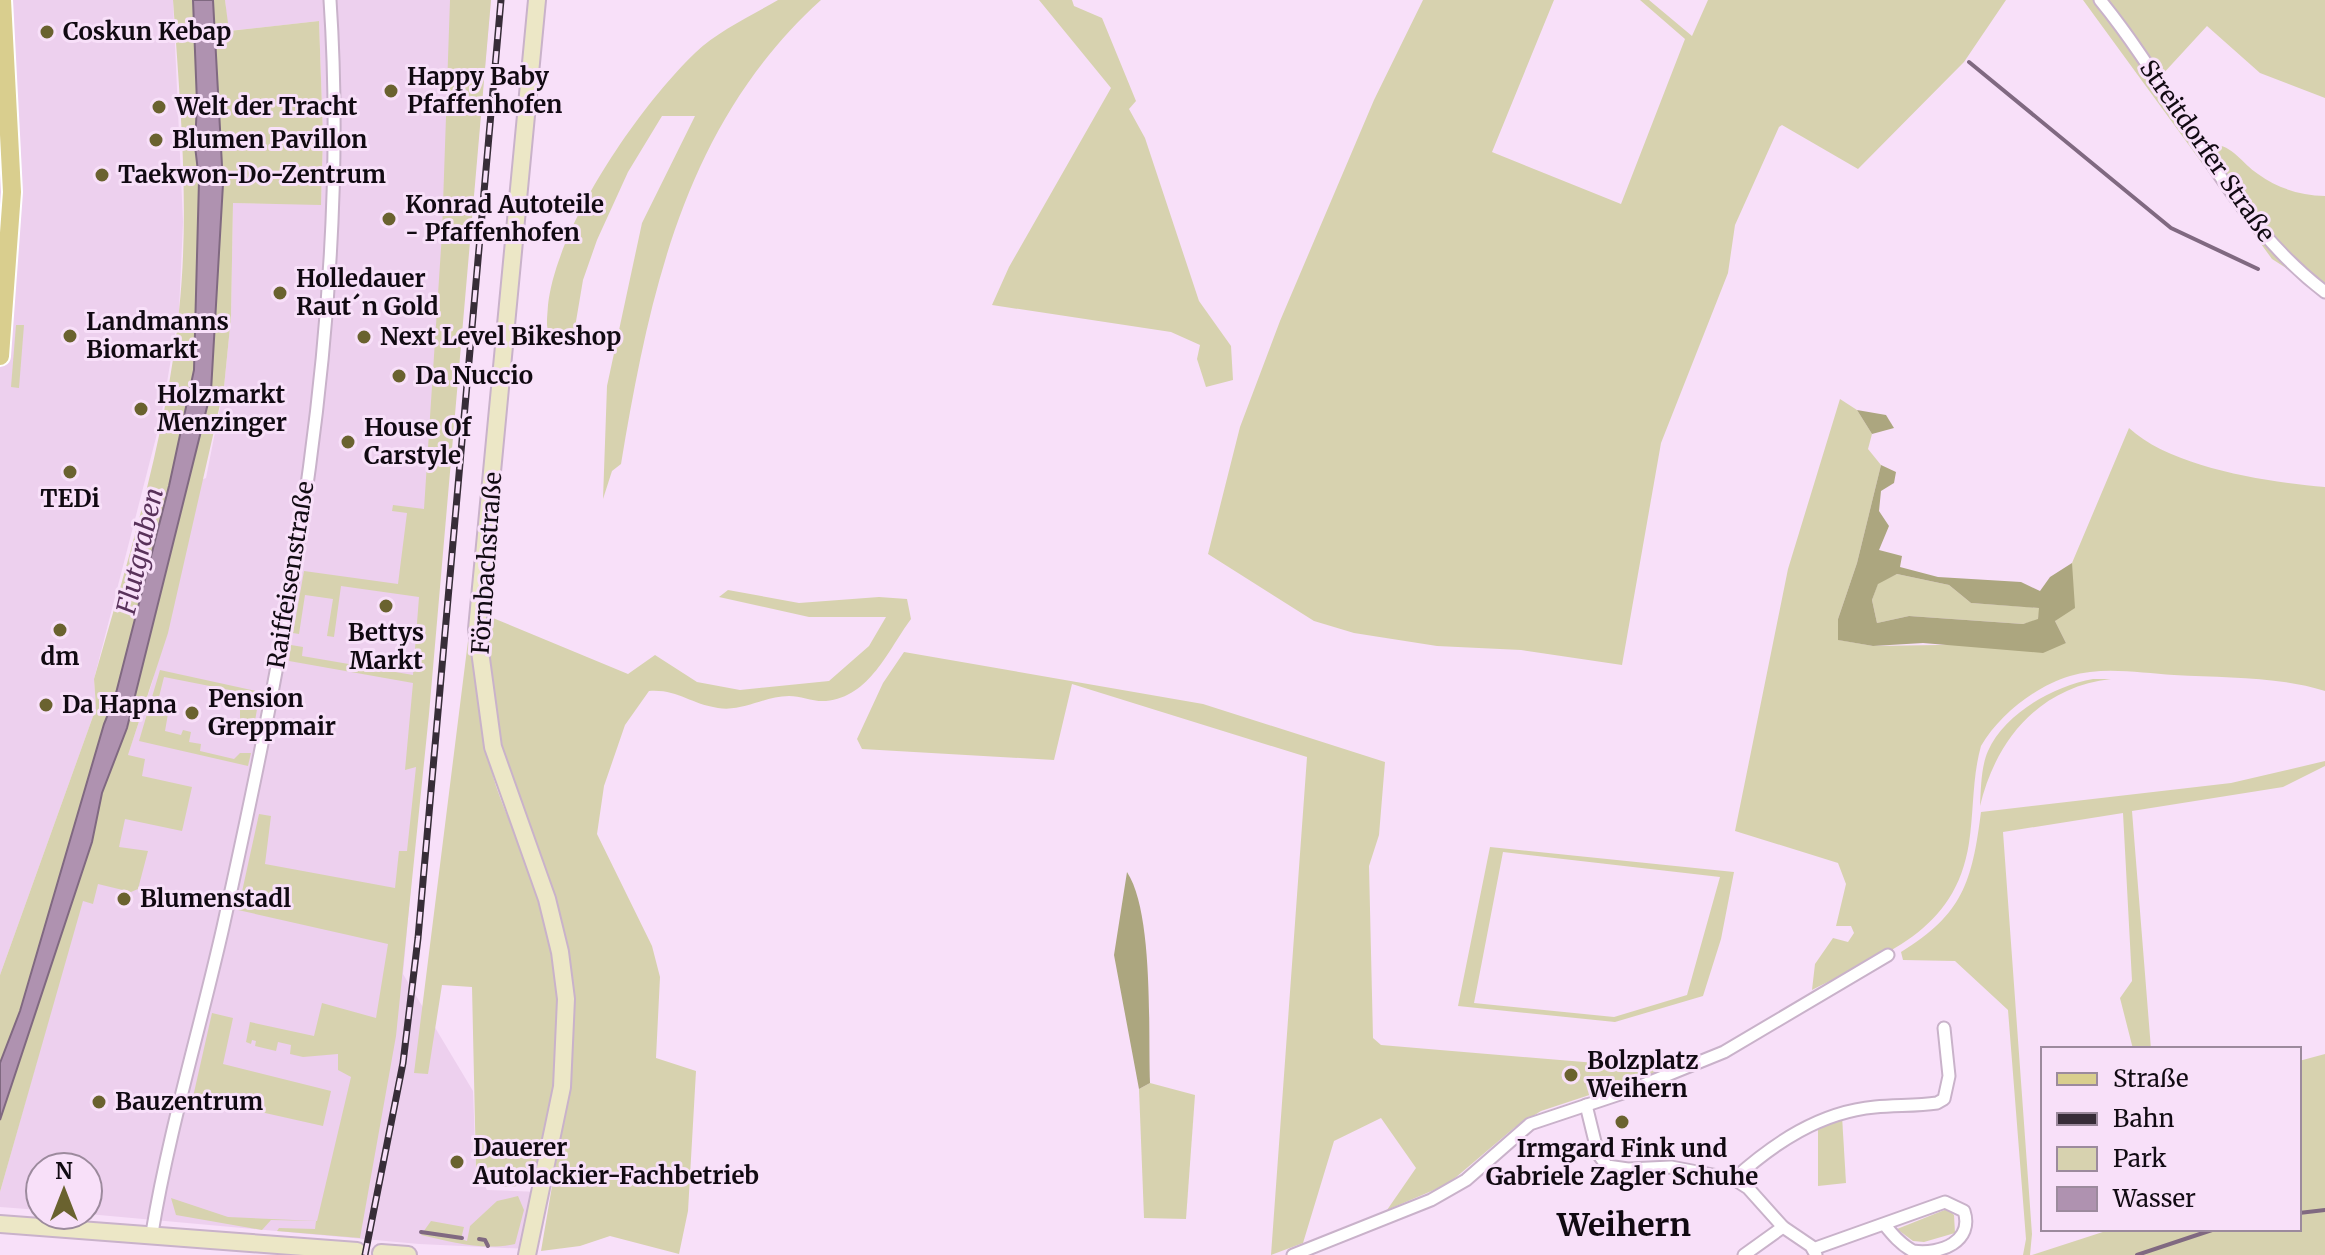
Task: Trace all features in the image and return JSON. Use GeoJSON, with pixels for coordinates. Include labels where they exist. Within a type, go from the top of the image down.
{"type":"FeatureCollection","features":[{"type":"Feature","properties":{"kind":"main road"},"geometry":{"type":"LineString","coordinates":[[0,356],[12,192],[2,0]]}},
{"type":"Feature","properties":{"kind":"street","name":"Raiffeisenstraße"},"geometry":{"type":"LineString","coordinates":[[152,1233],[223,926],[275,681],[303,504],[331,212],[330,0]]}},
{"type":"Feature","properties":{"kind":"street","name":"Förnbachstraße"},"geometry":{"type":"LineString","coordinates":[[527,1255],[562,1087],[566,999],[549,907],[493,747],[477,629],[537,0]]}},
{"type":"Feature","properties":{"kind":"street","name":"Streitdorfer Straße"},"geometry":{"type":"LineString","coordinates":[[2100,0],[2239,202],[2279,254],[2325,292]]}},
{"type":"Feature","properties":{"kind":"street"},"geometry":{"type":"LineString","coordinates":[[1293,1255],[1431,1200],[1466,1180],[1530,1124],[1724,1052],[1888,955]]}},
{"type":"Feature","properties":{"kind":"street"},"geometry":{"type":"LineString","coordinates":[[1734,1179],[1788,1137],[1829,1117],[1875,1107],[1937,1103],[1944,1099],[1949,1076],[1944,1028]]}},
{"type":"Feature","properties":{"kind":"street"},"geometry":{"type":"LineString","coordinates":[[1586,1105],[1598,1154],[1607,1166],[1628,1169],[1671,1167],[1734,1179],[1748,1188],[1783,1227],[1814,1252],[1884,1224],[1945,1202],[1964,1211],[1968,1226],[1956,1246],[1927,1255],[1909,1249],[1884,1224]]}},
{"type":"Feature","properties":{"kind":"street"},"geometry":{"type":"LineString","coordinates":[[0,1224],[152,1233],[357,1251]]}},
{"type":"Feature","properties":{"kind":"street"},"geometry":{"type":"LineString","coordinates":[[0,1234],[20,1225]]}},
{"type":"Feature","properties":{"kind":"street"},"geometry":{"type":"LineString","coordinates":[[1744,1255],[1783,1227]]}},
{"type":"Feature","properties":{"kind":"street"},"geometry":{"type":"LineString","coordinates":[[381,1253],[408,1255]]}},
{"type":"Feature","properties":{"kind":"shaded area"},"geometry":{"type":"Polygon","coordinates":[[[0,0],[173,0],[183,222],[179,311],[161,418],[94,679],[96,708],[0,975],[0,0]]]}},
{"type":"Feature","properties":{"kind":"shaded area"},"geometry":{"type":"Polygon","coordinates":[[[225,0],[491,0],[403,974],[473,1091],[476,1169],[487,1190],[541,1192],[529,1249],[419,1244],[104,1215],[104,1151],[24,1151],[24,1209],[0,1207],[0,1192],[98,844],[152,683],[201,480],[206,478],[224,387],[231,317],[233,203],[321,204],[323,136],[319,21],[228,31],[225,0]]]}},
{"type":"Feature","properties":{"kind":"shaded area"},"geometry":{"type":"Polygon","coordinates":[[[1857,410],[1886,415],[1894,428],[1872,434],[1857,410]]]}},
{"type":"Feature","properties":{"kind":"shaded area"},"geometry":{"type":"Polygon","coordinates":[[[1881,465],[1896,472],[1894,483],[1881,491],[1879,511],[1889,526],[1879,550],[1902,556],[1900,567],[1938,577],[2021,582],[2040,591],[2050,577],[2072,563],[2075,608],[2055,621],[2066,643],[2043,653],[1923,643],[1873,646],[1838,640],[1838,619],[1857,563],[1881,465]],[[1897,574],[1878,584],[1872,600],[1877,623],[1909,616],[2023,624],[2038,619],[2039,608],[1971,603],[1949,585],[1897,574]]]}},
{"type":"Feature","properties":{"kind":"shaded area"},"geometry":{"type":"Polygon","coordinates":[[[1127,872],[1142,915],[1148,973],[1150,1083],[1139,1089],[1114,955],[1127,872]]]}},
{"type":"Feature","properties":{"kind":"green space"},"geometry":{"type":"Polygon","coordinates":[[[173,0],[225,0],[229,31],[319,21],[323,136],[321,205],[233,203],[231,317],[224,387],[168,633],[128,755],[145,759],[142,776],[192,787],[183,827],[182,831],[125,819],[119,847],[148,851],[138,889],[131,892],[98,884],[93,904],[83,901],[0,1192],[0,975],[96,708],[94,679],[145,497],[173,358],[182,273],[184,195],[173,0]]]}},
{"type":"Feature","properties":{"kind":"green space"},"geometry":{"type":"Polygon","coordinates":[[[450,0],[491,0],[429,714],[396,1036],[360,1238],[277,1231],[279,1228],[315,1229],[316,1221],[271,1220],[262,1230],[176,1215],[171,1198],[228,1217],[317,1221],[351,1077],[338,1070],[338,1054],[303,1057],[290,1054],[291,1045],[278,1042],[276,1051],[255,1046],[256,1041],[252,1040],[251,1044],[246,1042],[250,1022],[314,1036],[322,1003],[376,1018],[388,944],[238,910],[259,814],[271,816],[265,864],[395,888],[399,851],[407,851],[416,767],[405,770],[413,683],[289,661],[291,645],[303,647],[302,656],[413,675],[419,597],[341,586],[334,637],[327,636],[333,599],[305,595],[299,634],[293,633],[304,571],[398,584],[407,513],[392,511],[393,505],[424,509],[442,233],[450,0]]]}},
{"type":"Feature","properties":{"kind":"green space"},"geometry":{"type":"Polygon","coordinates":[[[778,0],[821,0],[775,48],[736,100],[706,155],[681,213],[661,274],[645,336],[621,464],[612,471],[603,499],[607,386],[642,223],[695,116],[662,116],[628,172],[597,240],[583,280],[573,339],[562,346],[552,338],[548,329],[548,305],[555,274],[583,205],[649,104],[704,45],[778,0]]]}},
{"type":"Feature","properties":{"kind":"green space"},"geometry":{"type":"Polygon","coordinates":[[[1039,0],[1072,0],[1074,6],[1102,18],[1136,101],[1129,109],[1145,138],[1199,301],[1231,346],[1233,380],[1206,387],[1197,359],[1200,345],[1171,332],[992,305],[1009,267],[1111,88],[1039,0]]]}},
{"type":"Feature","properties":{"kind":"green space"},"geometry":{"type":"Polygon","coordinates":[[[1423,0],[1554,0],[1492,152],[1621,204],[1685,39],[1640,0],[1649,0],[1692,36],[1708,0],[2006,0],[1964,62],[1858,169],[1782,125],[1779,127],[1735,225],[1728,273],[1661,443],[1622,665],[1521,650],[1437,646],[1354,633],[1314,621],[1208,554],[1240,427],[1280,321],[1374,100],[1423,0]]]}},
{"type":"Feature","properties":{"kind":"green space"},"geometry":{"type":"Polygon","coordinates":[[[2083,0],[2325,0],[2325,98],[2260,73],[2207,26],[2161,76],[2210,145],[2230,150],[2258,174],[2282,187],[2298,193],[2325,196],[2325,293],[2272,259],[2083,0]]]}},
{"type":"Feature","properties":{"kind":"green space"},"geometry":{"type":"Polygon","coordinates":[[[16,325],[24,325],[19,388],[11,387],[16,325]]]}},
{"type":"Feature","properties":{"kind":"green space"},"geometry":{"type":"Polygon","coordinates":[[[1840,399],[1857,410],[1872,434],[1868,449],[1881,465],[1857,563],[1838,619],[1839,640],[1873,646],[2066,643],[2055,621],[2071,597],[2072,563],[2129,428],[2147,442],[2195,463],[2249,477],[2325,487],[2325,691],[2269,680],[2108,671],[2070,676],[2044,687],[2008,713],[1981,746],[1969,843],[1961,874],[1949,899],[1913,936],[1812,990],[1815,964],[1833,938],[1848,942],[1854,933],[1851,926],[1836,926],[1846,884],[1838,863],[1735,831],[1788,569],[1840,399]]]}},
{"type":"Feature","properties":{"kind":"green space"},"geometry":{"type":"Polygon","coordinates":[[[1897,574],[1949,585],[1971,603],[2040,608],[2038,620],[2023,624],[1909,616],[1877,623],[1872,600],[1878,583],[1897,574]]]}},
{"type":"Feature","properties":{"kind":"green space"},"geometry":{"type":"Polygon","coordinates":[[[728,590],[799,603],[879,597],[907,599],[911,619],[876,670],[855,691],[841,698],[821,701],[780,697],[727,709],[668,692],[649,691],[625,725],[604,786],[597,834],[652,946],[660,977],[656,1058],[696,1071],[688,1211],[679,1254],[610,1236],[580,1246],[541,1251],[568,1092],[573,999],[502,754],[490,691],[488,616],[628,674],[655,655],[697,682],[740,690],[829,681],[869,646],[886,617],[809,617],[719,597],[728,590]]]}},
{"type":"Feature","properties":{"kind":"green space"},"geometry":{"type":"Polygon","coordinates":[[[468,641],[474,653],[491,770],[541,896],[556,966],[557,1056],[543,1145],[536,1176],[513,1187],[487,1181],[476,1169],[472,987],[442,985],[428,1074],[414,1073],[468,641]]]}},
{"type":"Feature","properties":{"kind":"green space"},"geometry":{"type":"Polygon","coordinates":[[[904,652],[1203,704],[1385,762],[1379,835],[1369,866],[1373,1038],[1381,1045],[1668,1069],[1541,1111],[1514,1128],[1448,1184],[1387,1210],[1416,1168],[1381,1118],[1334,1141],[1303,1243],[1271,1255],[1307,757],[1072,684],[1054,760],[862,749],[857,739],[883,683],[904,652]]]}},
{"type":"Feature","properties":{"kind":"green space"},"geometry":{"type":"Polygon","coordinates":[[[160,670],[260,692],[252,738],[247,737],[249,724],[240,723],[240,699],[230,690],[164,677],[157,705],[169,708],[165,731],[181,735],[183,730],[191,732],[189,742],[201,744],[200,751],[234,759],[240,753],[251,753],[248,766],[139,741],[160,670]]]}},
{"type":"Feature","properties":{"kind":"green space"},"geometry":{"type":"Polygon","coordinates":[[[2093,679],[2111,679],[2063,693],[2025,720],[1997,759],[1980,806],[1986,757],[2006,725],[2018,713],[2047,695],[2093,679]]]}},
{"type":"Feature","properties":{"kind":"green space"},"geometry":{"type":"Polygon","coordinates":[[[2325,761],[2325,766],[2283,787],[2132,811],[2151,1047],[2132,1047],[2120,998],[2132,981],[2123,813],[2003,832],[2032,1234],[2030,1255],[2023,1255],[2026,1239],[2008,1010],[1955,961],[1903,960],[1901,952],[1938,924],[1961,894],[1973,858],[1981,812],[2231,783],[2325,761]]]}},
{"type":"Feature","properties":{"kind":"green space"},"geometry":{"type":"Polygon","coordinates":[[[1490,847],[1734,872],[1721,939],[1703,996],[1615,1022],[1458,1006],[1490,847]],[[1503,852],[1474,1003],[1614,1017],[1687,995],[1720,877],[1503,852]]]}},
{"type":"Feature","properties":{"kind":"green space"},"geometry":{"type":"Polygon","coordinates":[[[212,1013],[233,1018],[223,1064],[331,1091],[323,1126],[193,1097],[212,1013]]]}},
{"type":"Feature","properties":{"kind":"green space"},"geometry":{"type":"Polygon","coordinates":[[[2325,1054],[2325,1255],[2032,1255],[2106,1231],[2301,1231],[2301,1060],[2325,1054]]]}},
{"type":"Feature","properties":{"kind":"green space"},"geometry":{"type":"Polygon","coordinates":[[[1150,1083],[1195,1095],[1186,1219],[1144,1218],[1139,1089],[1150,1083]]]}},
{"type":"Feature","properties":{"kind":"green space"},"geometry":{"type":"Polygon","coordinates":[[[1842,1116],[1846,1183],[1818,1186],[1818,1125],[1842,1116]]]}},
{"type":"Feature","properties":{"kind":"green space"},"geometry":{"type":"Polygon","coordinates":[[[518,1196],[524,1210],[515,1244],[479,1246],[421,1235],[431,1221],[464,1227],[461,1239],[467,1241],[470,1226],[497,1201],[518,1196]]]}},
{"type":"Feature","properties":{"kind":"green space"},"geometry":{"type":"Polygon","coordinates":[[[1947,1209],[1954,1215],[1955,1233],[1924,1242],[1913,1241],[1897,1229],[1947,1209]]]}},
{"type":"Feature","properties":{"kind":"water"},"geometry":{"type":"Polygon","coordinates":[[[193,0],[213,0],[223,184],[211,391],[127,728],[102,793],[92,842],[0,1120],[0,1063],[20,1011],[104,724],[115,697],[169,486],[194,370],[199,180],[195,146],[197,103],[193,0]]]}},
{"type":"Feature","properties":{"kind":"waterway"},"geometry":{"type":"LineString","coordinates":[[1969,62],[2171,228],[2258,269]]}},
{"type":"Feature","properties":{"kind":"waterway"},"geometry":{"type":"LineString","coordinates":[[2301,1213],[2325,1210]]}},
{"type":"Feature","properties":{"kind":"waterway"},"geometry":{"type":"LineString","coordinates":[[2137,1255],[2209,1231]]}},
{"type":"Feature","properties":{"kind":"waterway"},"geometry":{"type":"LineString","coordinates":[[421,1232],[462,1238]]}},
{"type":"Feature","properties":{"kind":"waterway"},"geometry":{"type":"LineString","coordinates":[[479,1239],[485,1240],[488,1246]]}},
{"type":"Feature","properties":{"kind":"railway"},"geometry":{"type":"LineString","coordinates":[[365,1255],[403,1063],[418,938],[501,0]]}},
{"type":"Feature","properties":{"kind":"place","name":"Coskun Kebap"},"geometry":{"type":"Point","coordinates":[47,32]}},
{"type":"Feature","properties":{"kind":"place","name":"Happy Baby Pfaffenhofen"},"geometry":{"type":"Point","coordinates":[391,91]}},
{"type":"Feature","properties":{"kind":"place","name":"Welt der Tracht"},"geometry":{"type":"Point","coordinates":[159,107]}},
{"type":"Feature","properties":{"kind":"place","name":"Blumen Pavillon"},"geometry":{"type":"Point","coordinates":[156,140]}},
{"type":"Feature","properties":{"kind":"place","name":"Taekwon-Do-Zentrum"},"geometry":{"type":"Point","coordinates":[102,175]}},
{"type":"Feature","properties":{"kind":"place","name":"Konrad Autoteile - Pfaffenhofen"},"geometry":{"type":"Point","coordinates":[389,219]}},
{"type":"Feature","properties":{"kind":"place","name":"Holledauer Raut´n Gold"},"geometry":{"type":"Point","coordinates":[280,293]}},
{"type":"Feature","properties":{"kind":"place","name":"Landmanns Biomarkt"},"geometry":{"type":"Point","coordinates":[70,336]}},
{"type":"Feature","properties":{"kind":"place","name":"Next Level Bikeshop"},"geometry":{"type":"Point","coordinates":[364,337]}},
{"type":"Feature","properties":{"kind":"place","name":"Da Nuccio"},"geometry":{"type":"Point","coordinates":[399,376]}},
{"type":"Feature","properties":{"kind":"place","name":"Holzmarkt Menzinger"},"geometry":{"type":"Point","coordinates":[141,409]}},
{"type":"Feature","properties":{"kind":"place","name":"House Of Carstyle"},"geometry":{"type":"Point","coordinates":[348,442]}},
{"type":"Feature","properties":{"kind":"place","name":"TEDi"},"geometry":{"type":"Point","coordinates":[70,472]}},
{"type":"Feature","properties":{"kind":"place","name":"Bettys Markt"},"geometry":{"type":"Point","coordinates":[386,606]}},
{"type":"Feature","properties":{"kind":"place","name":"dm"},"geometry":{"type":"Point","coordinates":[60,630]}},
{"type":"Feature","properties":{"kind":"place","name":"Da Hapna"},"geometry":{"type":"Point","coordinates":[46,705]}},
{"type":"Feature","properties":{"kind":"place","name":"Pension Greppmair"},"geometry":{"type":"Point","coordinates":[192,713]}},
{"type":"Feature","properties":{"kind":"place","name":"Blumenstadl"},"geometry":{"type":"Point","coordinates":[124,899]}},
{"type":"Feature","properties":{"kind":"place","name":"Bolzplatz Weihern"},"geometry":{"type":"Point","coordinates":[1571,1075]}},
{"type":"Feature","properties":{"kind":"place","name":"Bauzentrum"},"geometry":{"type":"Point","coordinates":[99,1102]}},
{"type":"Feature","properties":{"kind":"place","name":"Irmgard Fink und Gabriele Zagler Schuhe"},"geometry":{"type":"Point","coordinates":[1622,1122]}},
{"type":"Feature","properties":{"kind":"place","name":"Dauerer Autolackier-Fachbetrieb"},"geometry":{"type":"Point","coordinates":[457,1162]}},
{"type":"Feature","properties":{"kind":"district","name":"Weihern"},"geometry":{"type":"Point","coordinates":[1624,1225]}},
{"type":"Feature","properties":{"kind":"water label","name":"Flutgraben"},"geometry":{"type":"Point","coordinates":[140,551]}}]}
